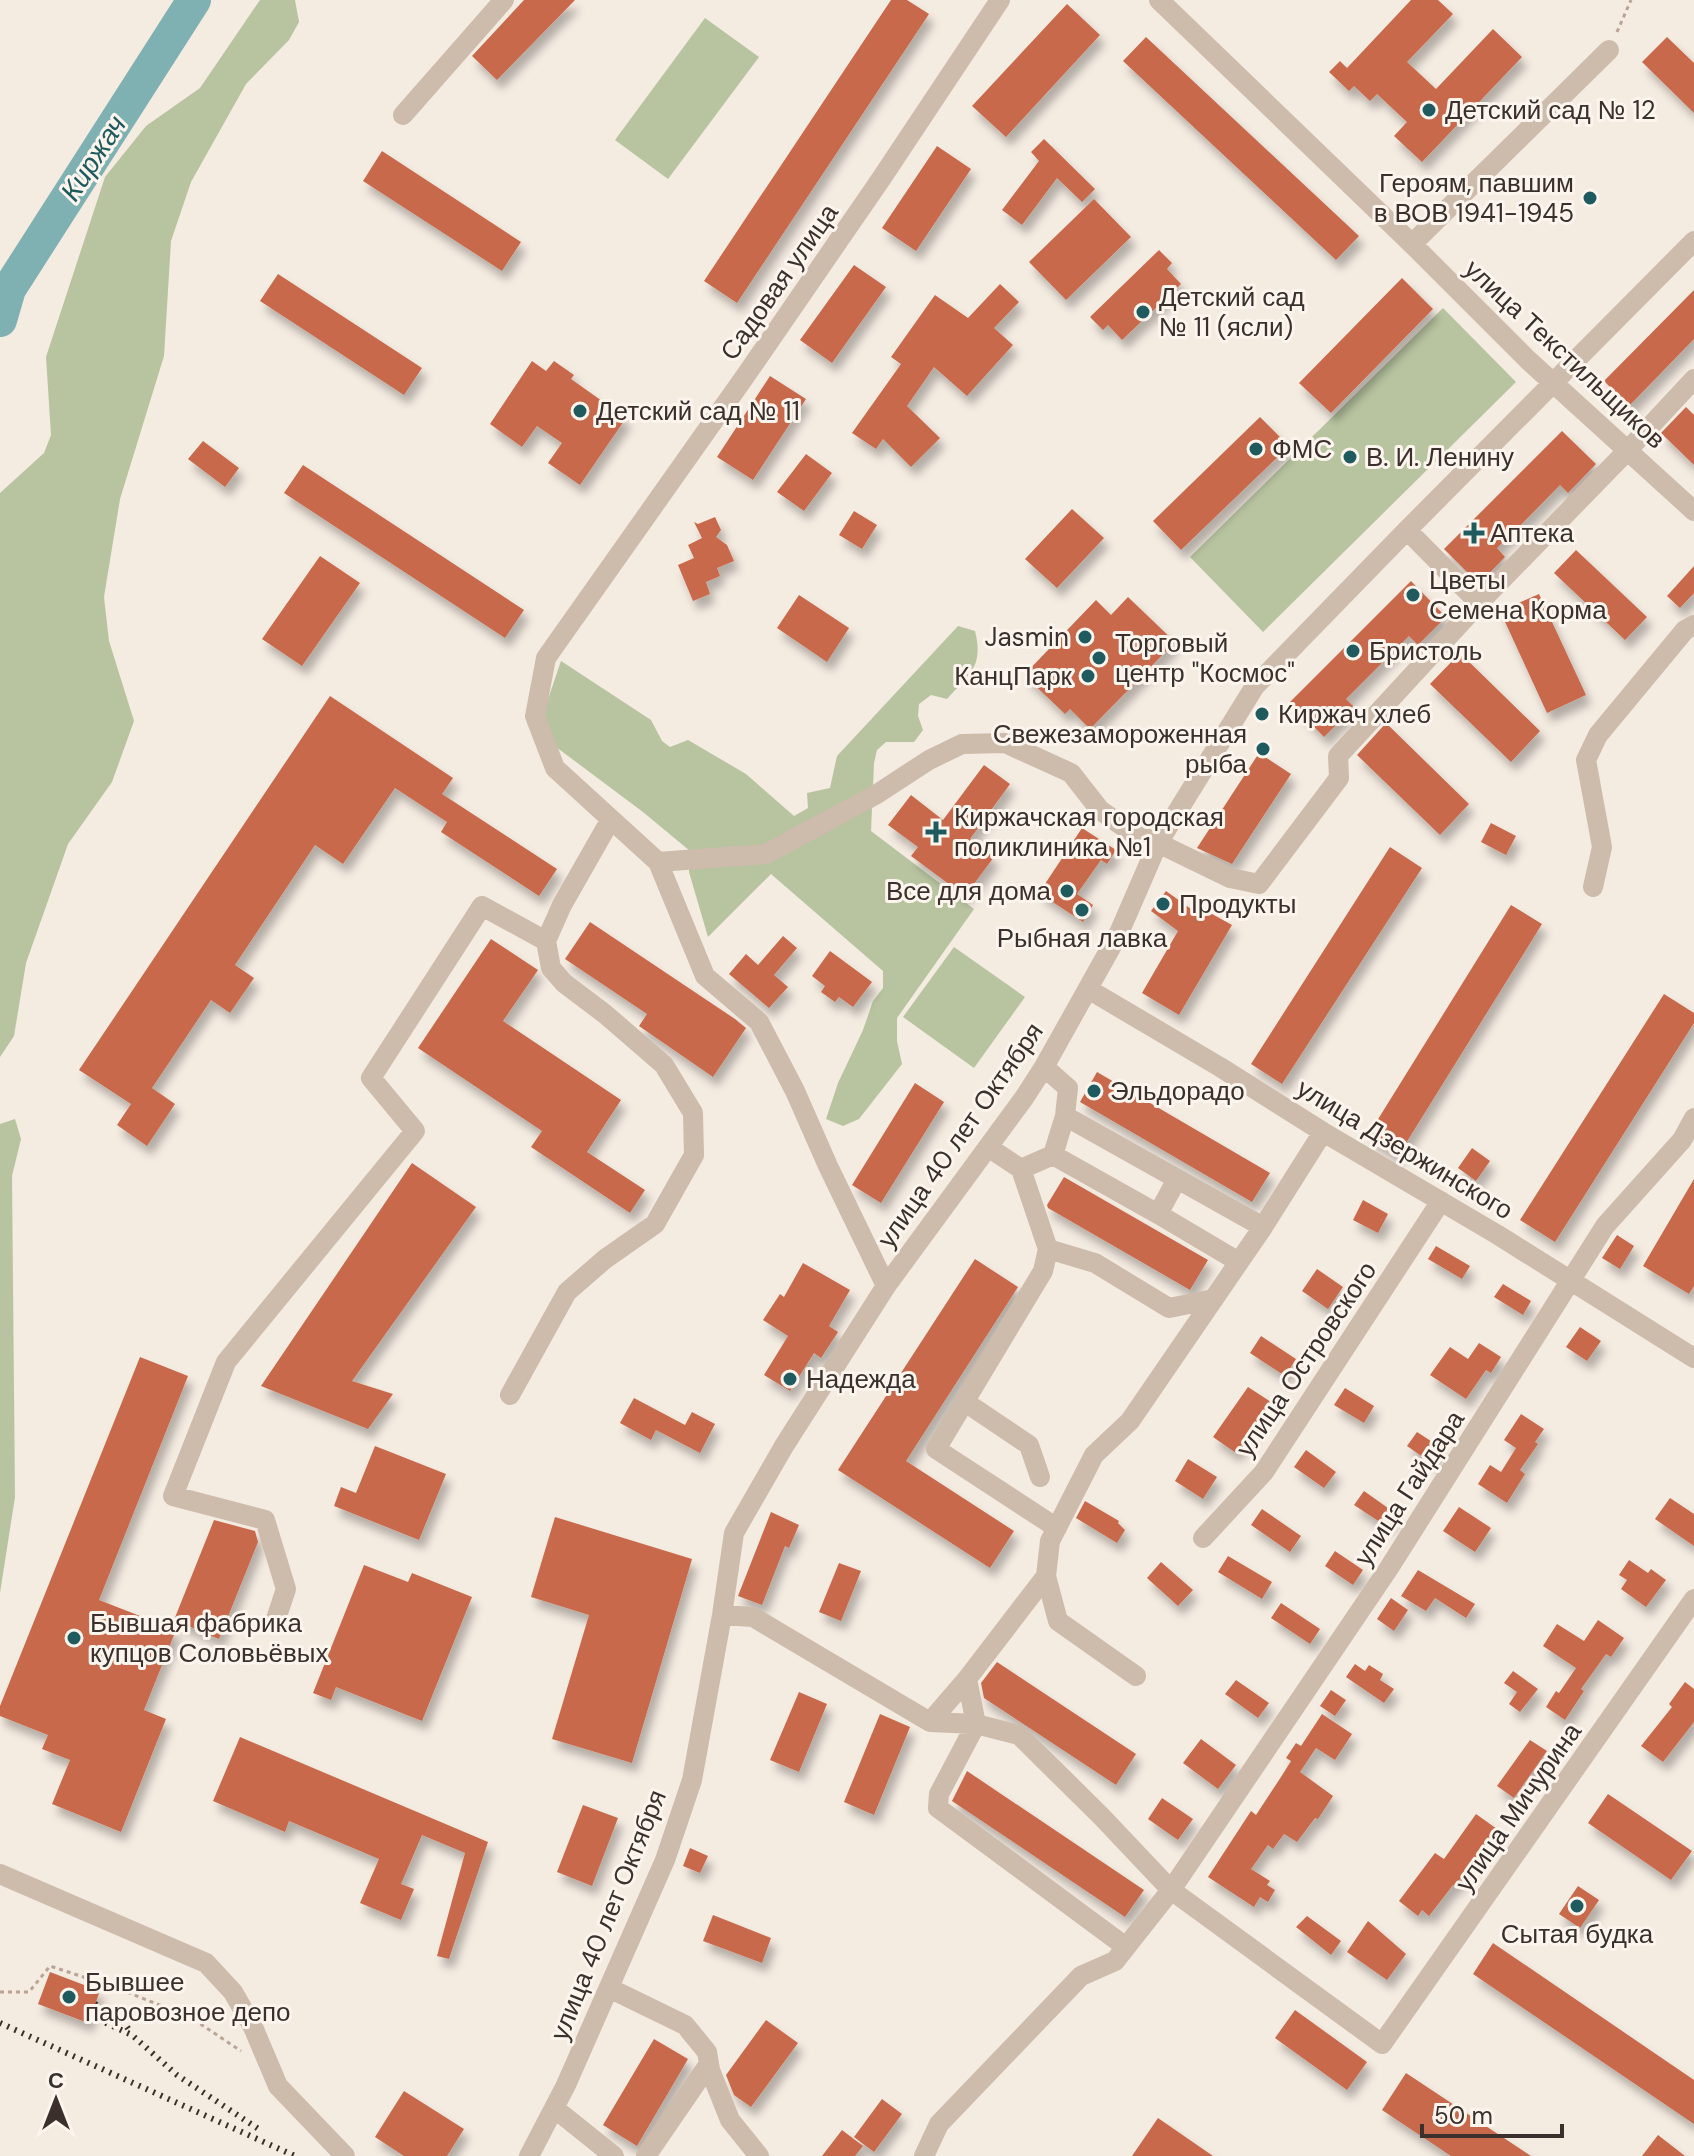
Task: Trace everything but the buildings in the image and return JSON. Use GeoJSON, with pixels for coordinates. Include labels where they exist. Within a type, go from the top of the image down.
{"type":"FeatureCollection","features":[{"type":"Feature","properties":{"kind":"street"},"geometry":{"type":"LineString","coordinates":[[403,115],[504,0]]}},
{"type":"Feature","properties":{"kind":"street","name":"Садовая улица"},"geometry":{"type":"LineString","coordinates":[[611,819],[555,768],[535,716],[546,658],[755,362],[1000,0]]}},
{"type":"Feature","properties":{"kind":"street","name":"улица Текстильщиков"},"geometry":{"type":"LineString","coordinates":[[1159,0],[1553,383],[1694,511]]}},
{"type":"Feature","properties":{"kind":"street"},"geometry":{"type":"LineString","coordinates":[[1412,244],[1609,50]]}},
{"type":"Feature","properties":{"kind":"street","name":"улица 40 лет Октября"},"geometry":{"type":"LineString","coordinates":[[529,2156],[554,2108],[665,1860],[692,1780],[734,1533],[784,1446],[886,1286],[1044,1067],[1119,933],[1158,843],[1255,686],[1694,241]]}},
{"type":"Feature","properties":{"kind":"street"},"geometry":{"type":"LineString","coordinates":[[658,862],[766,854],[962,744],[1005,743],[1071,773],[1100,810],[1131,832],[1230,878],[1259,884],[1339,778],[1338,756],[1479,603],[1694,379]]}},
{"type":"Feature","properties":{"kind":"street"},"geometry":{"type":"LineString","coordinates":[[1407,530],[1479,603]]}},
{"type":"Feature","properties":{"kind":"street"},"geometry":{"type":"LineString","coordinates":[[1593,887],[1602,847],[1586,760],[1598,735],[1685,630],[1694,625]]}},
{"type":"Feature","properties":{"kind":"street"},"geometry":{"type":"LineString","coordinates":[[510,1395],[567,1292],[605,1259],[655,1224],[694,1155],[693,1113],[664,1065],[564,983],[551,968],[546,941],[562,905],[611,819],[658,862],[705,976],[759,1022],[795,1091],[886,1286]]}},
{"type":"Feature","properties":{"kind":"street"},"geometry":{"type":"LineString","coordinates":[[275,1622],[286,1589],[265,1520],[173,1496],[226,1362],[415,1131],[371,1078],[482,906],[546,941]]}},
{"type":"Feature","properties":{"kind":"street","name":"улица Дзержинского"},"geometry":{"type":"LineString","coordinates":[[1088,989],[1441,1201],[1694,1358]]}},
{"type":"Feature","properties":{"kind":"street"},"geometry":{"type":"LineString","coordinates":[[1021,1169],[1053,1155],[1065,1116],[1068,1088],[1044,1067]]}},
{"type":"Feature","properties":{"kind":"street"},"geometry":{"type":"LineString","coordinates":[[1065,1116],[1263,1227]]}},
{"type":"Feature","properties":{"kind":"street","name":"улица Гайдара"},"geometry":{"type":"LineString","coordinates":[[924,2156],[939,2124],[1081,1976],[1115,1961],[1171,1890],[1389,1568],[1605,1226],[1682,1140],[1694,1118]]}},
{"type":"Feature","properties":{"kind":"street"},"geometry":{"type":"LineString","coordinates":[[1136,1676],[1058,1621],[1046,1576],[1050,1541],[1094,1455],[1130,1421],[1263,1227],[1323,1132]]}},
{"type":"Feature","properties":{"kind":"street"},"geometry":{"type":"LineString","coordinates":[[988,1147],[1021,1169],[1048,1249],[1043,1271],[936,1449],[1057,1528]]}},
{"type":"Feature","properties":{"kind":"street"},"geometry":{"type":"LineString","coordinates":[[1053,1155],[1239,1262]]}},
{"type":"Feature","properties":{"kind":"street"},"geometry":{"type":"LineString","coordinates":[[1158,1214],[1177,1179]]}},
{"type":"Feature","properties":{"kind":"street","name":"улица Островского"},"geometry":{"type":"LineString","coordinates":[[1203,1538],[1264,1472],[1441,1201]]}},
{"type":"Feature","properties":{"kind":"street"},"geometry":{"type":"LineString","coordinates":[[1048,1249],[1095,1263],[1169,1308],[1186,1339]]}},
{"type":"Feature","properties":{"kind":"street"},"geometry":{"type":"LineString","coordinates":[[1169,1308],[1214,1299]]}},
{"type":"Feature","properties":{"kind":"street"},"geometry":{"type":"LineString","coordinates":[[965,1402],[1029,1445],[1040,1477]]}},
{"type":"Feature","properties":{"kind":"street"},"geometry":{"type":"LineString","coordinates":[[930,1722],[1046,1576]]}},
{"type":"Feature","properties":{"kind":"street","name":"улица Мичурина"},"geometry":{"type":"LineString","coordinates":[[1171,1890],[1382,2044],[1694,1599]]}},
{"type":"Feature","properties":{"kind":"street"},"geometry":{"type":"LineString","coordinates":[[722,1615],[753,1617],[930,1722],[976,1724],[1019,1735],[1171,1890]]}},
{"type":"Feature","properties":{"kind":"street"},"geometry":{"type":"LineString","coordinates":[[967,1679],[976,1724],[939,1794],[938,1808],[1126,1947]]}},
{"type":"Feature","properties":{"kind":"street"},"geometry":{"type":"LineString","coordinates":[[0,1874],[206,1963],[233,1992],[253,2027],[278,2086],[345,2156]]}},
{"type":"Feature","properties":{"kind":"street"},"geometry":{"type":"LineString","coordinates":[[609,1988],[685,2025],[707,2052],[730,2120],[759,2156]]}},
{"type":"Feature","properties":{"kind":"street"},"geometry":{"type":"LineString","coordinates":[[646,2156],[709,2064]]}},
{"type":"Feature","properties":{"kind":"street"},"geometry":{"type":"LineString","coordinates":[[554,2108],[614,2156]]}},
{"type":"Feature","properties":{"kind":"path"},"geometry":{"type":"LineString","coordinates":[[1609,50],[1631,0]]}},
{"type":"Feature","properties":{"kind":"path"},"geometry":{"type":"LineString","coordinates":[[0,1992],[29,1992],[50,1966],[190,2017],[246,2055]]}},
{"type":"Feature","properties":{"kind":"green space"},"geometry":{"type":"Polygon","coordinates":[[[260,0],[295,0],[299,22],[289,40],[246,84],[191,182],[171,241],[164,356],[120,499],[104,597],[109,641],[134,721],[112,782],[68,844],[26,963],[14,1036],[0,1057],[0,493],[44,453],[51,435],[46,357],[105,177],[146,126],[200,88],[260,0]]]}},
{"type":"Feature","properties":{"kind":"green space"},"geometry":{"type":"Polygon","coordinates":[[[705,18],[759,57],[668,179],[615,140],[705,18]]]}},
{"type":"Feature","properties":{"kind":"green space"},"geometry":{"type":"Polygon","coordinates":[[[1443,308],[1516,382],[1263,632],[1190,557],[1443,308]]]}},
{"type":"Feature","properties":{"kind":"green space"},"geometry":{"type":"Polygon","coordinates":[[[958,626],[975,631],[976,662],[947,699],[931,695],[919,704],[918,716],[923,730],[914,742],[886,742],[877,750],[871,831],[974,909],[897,1018],[897,1041],[902,1064],[859,1119],[843,1126],[826,1119],[873,1001],[883,988],[883,971],[771,874],[708,937],[689,872],[690,851],[552,744],[544,711],[561,661],[651,720],[662,741],[670,747],[688,740],[746,774],[794,816],[808,808],[807,793],[830,788],[837,756],[958,626]]]}},
{"type":"Feature","properties":{"kind":"green space"},"geometry":{"type":"Polygon","coordinates":[[[954,947],[1025,997],[974,1068],[903,1017],[954,947]]]}},
{"type":"Feature","properties":{"kind":"green space"},"geometry":{"type":"Polygon","coordinates":[[[15,1119],[21,1139],[12,1176],[15,1497],[0,1593],[0,1124],[15,1119]]]}},
{"type":"Feature","properties":{"kind":"waterway","name":"Киржач"},"geometry":{"type":"LineString","coordinates":[[0,320],[9,289],[194,0]]}},
{"type":"Feature","properties":{"kind":"railway"},"geometry":{"type":"LineString","coordinates":[[95,2004],[118,2017],[129,2030]]}},
{"type":"Feature","properties":{"kind":"railway"},"geometry":{"type":"LineString","coordinates":[[91,2016],[132,2035],[177,2075],[260,2130]]}},
{"type":"Feature","properties":{"kind":"railway"},"geometry":{"type":"LineString","coordinates":[[0,2023],[295,2156]]}},
{"type":"Feature","properties":{"kind":"place","name":"Детский сад № 12"},"geometry":{"type":"Point","coordinates":[1429,110]}},
{"type":"Feature","properties":{"kind":"place","name":"Героям, павшим в ВОВ 1941-1945"},"geometry":{"type":"Point","coordinates":[1590,198]}},
{"type":"Feature","properties":{"kind":"place","name":"Детский сад № 11 (ясли)"},"geometry":{"type":"Point","coordinates":[1143,312]}},
{"type":"Feature","properties":{"kind":"place","name":"Детский сад № 11"},"geometry":{"type":"Point","coordinates":[580,411]}},
{"type":"Feature","properties":{"kind":"place","name":"ФМС"},"geometry":{"type":"Point","coordinates":[1256,449]}},
{"type":"Feature","properties":{"kind":"place","name":"В. И. Ленину"},"geometry":{"type":"Point","coordinates":[1350,457]}},
{"type":"Feature","properties":{"kind":"place","name":"Аптека"},"geometry":{"type":"Point","coordinates":[1474,533]}},
{"type":"Feature","properties":{"kind":"place","name":"Цветы Семена Корма"},"geometry":{"type":"Point","coordinates":[1413,595]}},
{"type":"Feature","properties":{"kind":"place","name":"Jasmin"},"geometry":{"type":"Point","coordinates":[1085,637]}},
{"type":"Feature","properties":{"kind":"place","name":"Бристоль"},"geometry":{"type":"Point","coordinates":[1353,651]}},
{"type":"Feature","properties":{"kind":"place","name":"Торговый центр \"Космос\""},"geometry":{"type":"Point","coordinates":[1099,658]}},
{"type":"Feature","properties":{"kind":"place","name":"КанцПарк"},"geometry":{"type":"Point","coordinates":[1088,676]}},
{"type":"Feature","properties":{"kind":"place","name":"Киржач хлеб"},"geometry":{"type":"Point","coordinates":[1262,714]}},
{"type":"Feature","properties":{"kind":"place","name":"Свежезамороженная рыба"},"geometry":{"type":"Point","coordinates":[1263,749]}},
{"type":"Feature","properties":{"kind":"place","name":"Киржачская городская поликлиника №1"},"geometry":{"type":"Point","coordinates":[936,832]}},
{"type":"Feature","properties":{"kind":"place","name":"Все для дома"},"geometry":{"type":"Point","coordinates":[1067,891]}},
{"type":"Feature","properties":{"kind":"place","name":"Продукты"},"geometry":{"type":"Point","coordinates":[1163,904]}},
{"type":"Feature","properties":{"kind":"place","name":"Рыбная лавка"},"geometry":{"type":"Point","coordinates":[1082,910]}},
{"type":"Feature","properties":{"kind":"place","name":"Эльдорадо"},"geometry":{"type":"Point","coordinates":[1094,1091]}},
{"type":"Feature","properties":{"kind":"place","name":"Надежда"},"geometry":{"type":"Point","coordinates":[790,1379]}},
{"type":"Feature","properties":{"kind":"place","name":"Бывшая фабрика купцов Соловьёвых"},"geometry":{"type":"Point","coordinates":[74,1638]}},
{"type":"Feature","properties":{"kind":"place","name":"Сытая будка"},"geometry":{"type":"Point","coordinates":[1577,1906]}},
{"type":"Feature","properties":{"kind":"place","name":"Бывшее паровозное депо"},"geometry":{"type":"Point","coordinates":[69,1997]}}]}
